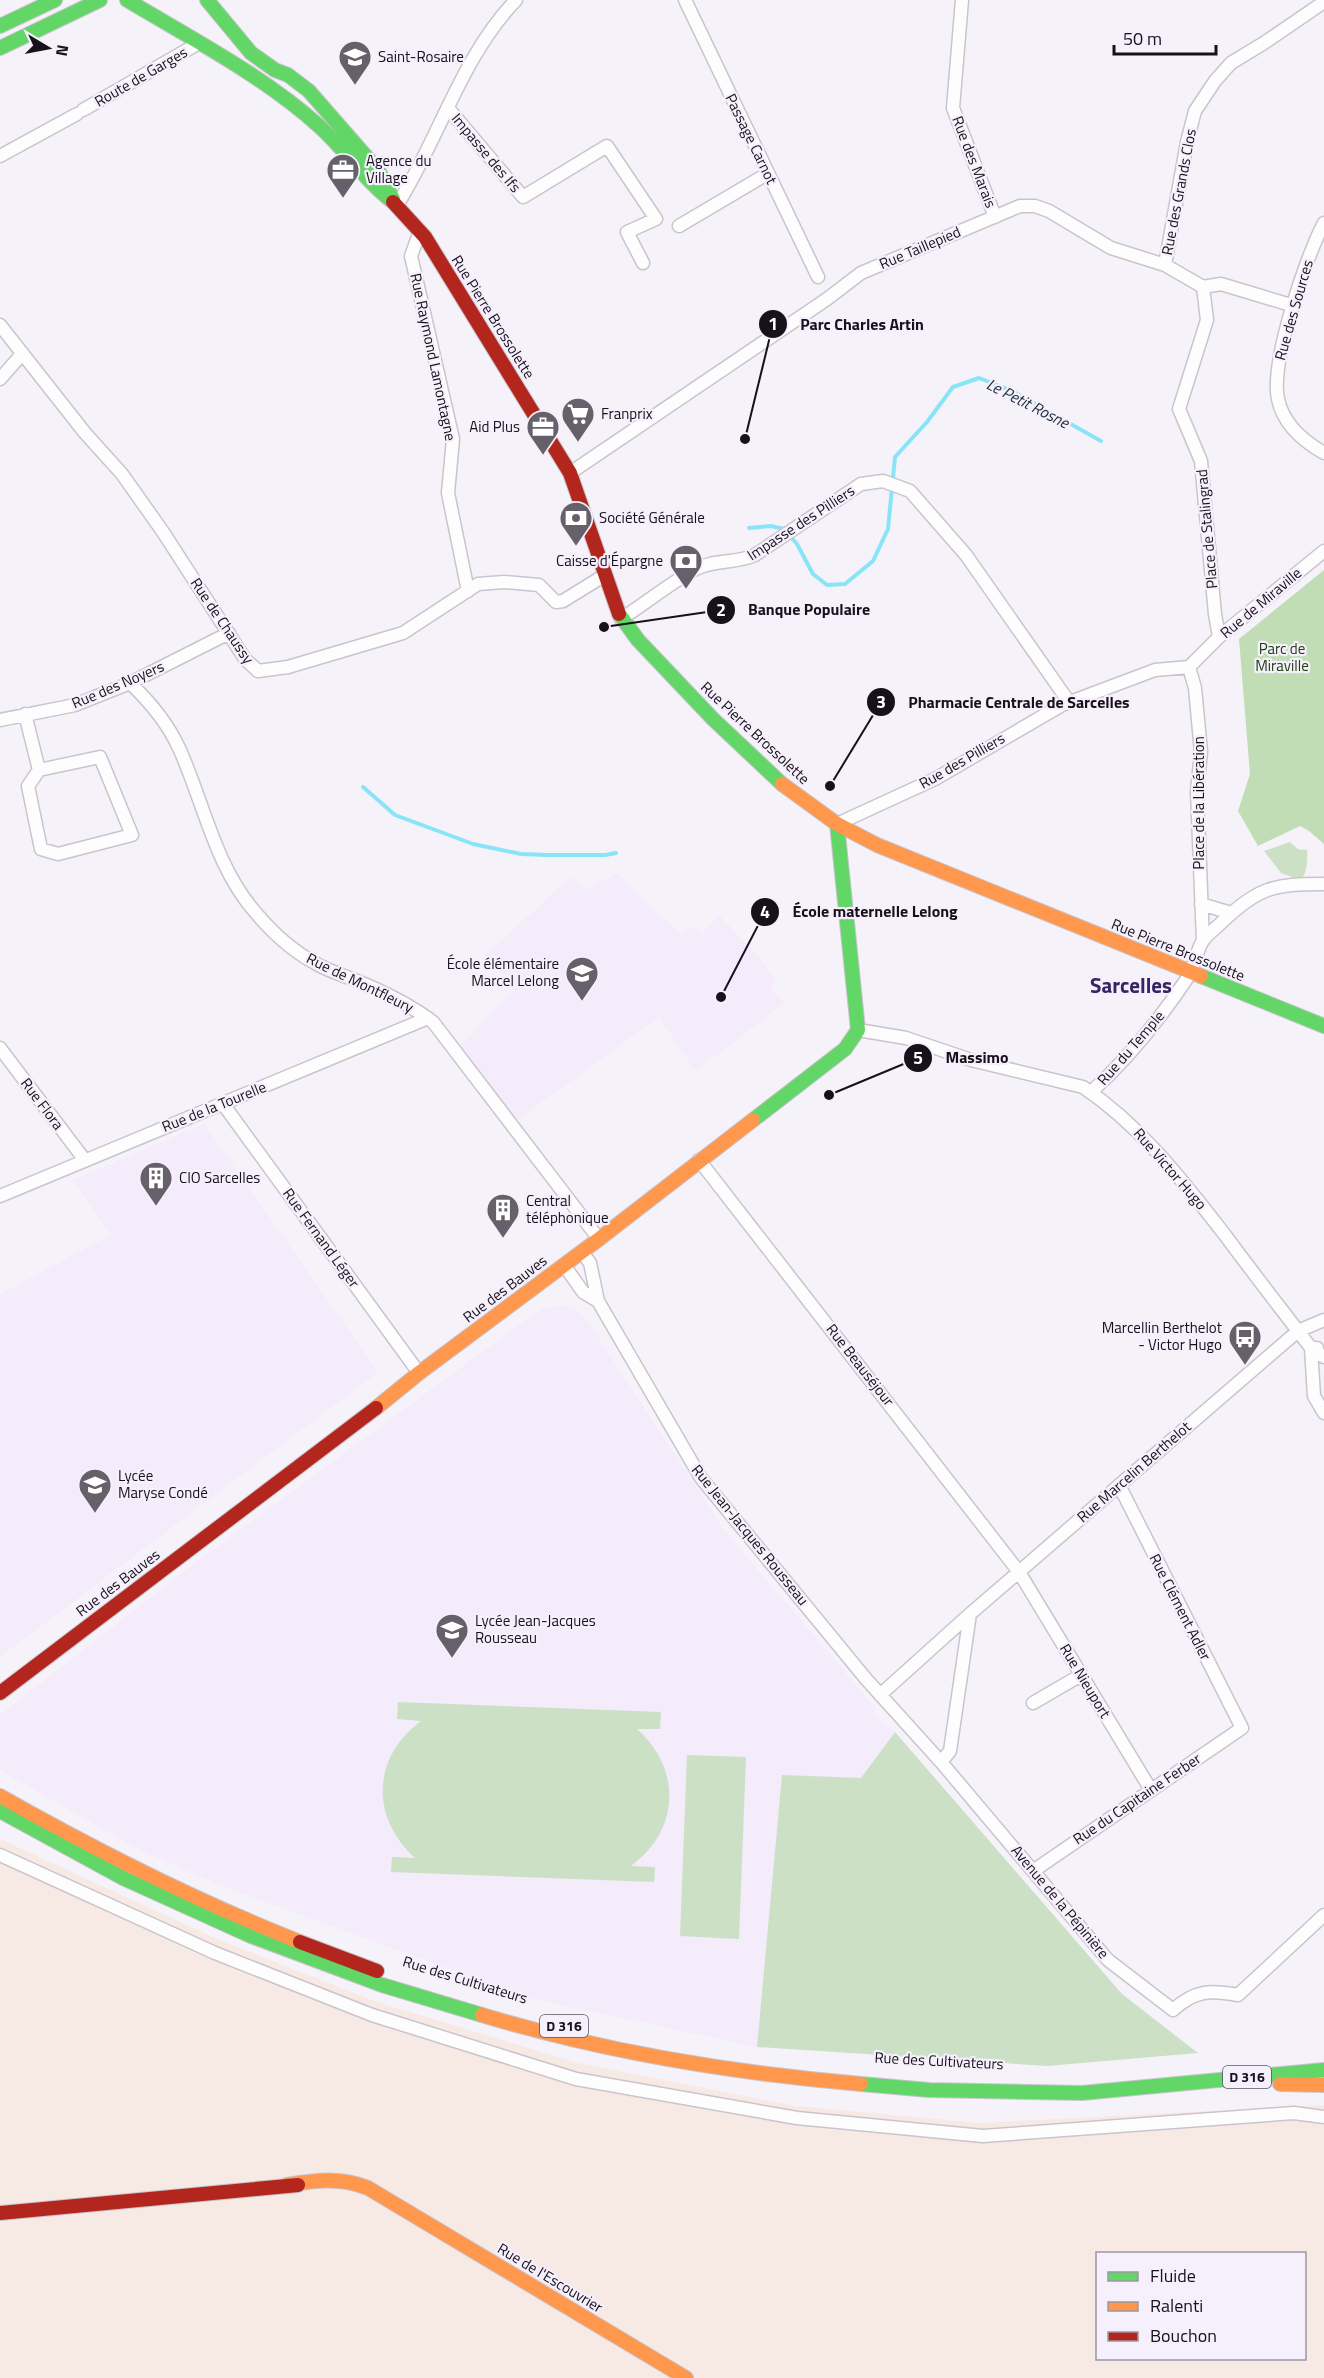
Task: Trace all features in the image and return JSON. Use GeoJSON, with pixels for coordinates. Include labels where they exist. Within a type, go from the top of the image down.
{"type":"FeatureCollection","features":[{"type":"Feature","properties":{"kind":"main road"},"geometry":{"type":"LineString","coordinates":[[0,26],[38,5],[55,0]]}},
{"type":"Feature","properties":{"kind":"main road"},"geometry":{"type":"LineString","coordinates":[[0,48],[100,0]]}},
{"type":"Feature","properties":{"kind":"main road","name":"Rue Pierre Brossolette"},"geometry":{"type":"LineString","coordinates":[[127,0],[260,80],[320,127],[373,187],[397,205],[420,231],[570,473],[621,619],[638,640],[735,741],[803,801],[837,824],[877,845],[1324,1026]]}},
{"type":"Feature","properties":{"kind":"main road","name":"Rue Pierre Brossolette"},"geometry":{"type":"LineString","coordinates":[[207,0],[250,53],[275,70],[288,75],[309,91],[378,170],[397,205]]}},
{"type":"Feature","properties":{"kind":"main road"},"geometry":{"type":"LineString","coordinates":[[837,824],[858,1030]]}},
{"type":"Feature","properties":{"kind":"main road","name":"Rue des Bauves"},"geometry":{"type":"LineString","coordinates":[[0,1693],[396,1393],[418,1373],[599,1239],[845,1048],[858,1030]]}},
{"type":"Feature","properties":{"kind":"main road","name":"Rue des Cultivateurs"},"geometry":{"type":"LineString","coordinates":[[0,1796],[53,1827],[146,1875],[249,1922],[393,1976],[467,2000],[557,2024],[713,2055],[829,2070],[968,2080],[1116,2080],[1171,2084]]}},
{"type":"Feature","properties":{"kind":"main road","name":"Rue des Cultivateurs"},"geometry":{"type":"LineString","coordinates":[[0,1811],[142,1887],[290,1952],[441,2004],[566,2038],[709,2067],[816,2081],[914,2090],[1072,2093],[1115,2092],[1171,2084],[1324,2070]]}},
{"type":"Feature","properties":{"kind":"main road"},"geometry":{"type":"LineString","coordinates":[[1198,2082],[1324,2085]]}},
{"type":"Feature","properties":{"kind":"main road","name":"Rue de l'Escouvrier"},"geometry":{"type":"LineString","coordinates":[[0,2213],[287,2185],[328,2178],[349,2180],[368,2187],[686,2378]]}},
{"type":"Feature","properties":{"kind":"street"},"geometry":{"type":"LineString","coordinates":[[397,205],[410,184],[471,62],[505,11],[516,0]]}},
{"type":"Feature","properties":{"kind":"street","name":"Passage Carnot"},"geometry":{"type":"LineString","coordinates":[[685,0],[818,277]]}},
{"type":"Feature","properties":{"kind":"street","name":"Rue des Marais"},"geometry":{"type":"LineString","coordinates":[[962,0],[953,108],[995,217]]}},
{"type":"Feature","properties":{"kind":"street","name":"Rue des Grands Clos"},"geometry":{"type":"LineString","coordinates":[[1165,265],[1187,142],[1196,111],[1215,81],[1231,63],[1324,2]]}},
{"type":"Feature","properties":{"kind":"street","name":"Route de Garges"},"geometry":{"type":"LineString","coordinates":[[0,156],[199,43]]}},
{"type":"Feature","properties":{"kind":"street","name":"Impasse des Ifs"},"geometry":{"type":"LineString","coordinates":[[448,108],[523,197],[607,146],[656,219],[627,232],[642,263]]}},
{"type":"Feature","properties":{"kind":"street"},"geometry":{"type":"LineString","coordinates":[[678,225],[767,174]]}},
{"type":"Feature","properties":{"kind":"street","name":"Rue Taillepied"},"geometry":{"type":"LineString","coordinates":[[570,473],[827,299],[861,273],[1020,206],[1035,206],[1061,218],[1111,248],[1165,265],[1203,287]]}},
{"type":"Feature","properties":{"kind":"street","name":"Rue des Sources"},"geometry":{"type":"LineString","coordinates":[[1324,223],[1313,243],[1279,355],[1276,379],[1278,400],[1290,427],[1309,444],[1324,453]]}},
{"type":"Feature","properties":{"kind":"street","name":"Rue Raymond Lamontagne"},"geometry":{"type":"LineString","coordinates":[[420,231],[411,256],[453,440],[448,493],[468,591]]}},
{"type":"Feature","properties":{"kind":"street"},"geometry":{"type":"LineString","coordinates":[[1203,287],[1221,284],[1294,306]]}},
{"type":"Feature","properties":{"kind":"street","name":"Place de Stalingrad"},"geometry":{"type":"LineString","coordinates":[[1203,287],[1207,320],[1179,409],[1201,460],[1219,637]]}},
{"type":"Feature","properties":{"kind":"street","name":"Rue de Chaussy"},"geometry":{"type":"LineString","coordinates":[[0,325],[85,433],[123,474],[245,659],[258,671],[288,667],[403,633],[478,584],[504,582],[539,585],[556,602],[563,601],[605,575]]}},
{"type":"Feature","properties":{"kind":"street"},"geometry":{"type":"LineString","coordinates":[[0,379],[22,354]]}},
{"type":"Feature","properties":{"kind":"street","name":"Impasse des Pilliers"},"geometry":{"type":"LineString","coordinates":[[621,619],[697,568],[722,561],[741,561],[754,555],[861,484],[884,481],[910,491],[966,555],[1069,702]]}},
{"type":"Feature","properties":{"kind":"street","name":"Rue de Miraville"},"geometry":{"type":"LineString","coordinates":[[1189,667],[1219,637],[1322,554]]}},
{"type":"Feature","properties":{"kind":"street","name":"Rue des Noyers"},"geometry":{"type":"LineString","coordinates":[[0,720],[75,705],[130,682],[230,633]]}},
{"type":"Feature","properties":{"kind":"street","name":"Rue des Pilliers"},"geometry":{"type":"LineString","coordinates":[[837,824],[935,779],[1012,732],[1069,702],[1155,670],[1189,667]]}},
{"type":"Feature","properties":{"kind":"street","name":"Place de la Libération"},"geometry":{"type":"LineString","coordinates":[[1189,667],[1195,688],[1201,752],[1197,791],[1203,941]]}},
{"type":"Feature","properties":{"kind":"street","name":"Rue de Montfleury"},"geometry":{"type":"LineString","coordinates":[[130,682],[148,700],[178,746],[205,818],[234,884],[255,913],[288,945],[316,964],[381,991],[413,1007],[428,1018],[599,1239]]}},
{"type":"Feature","properties":{"kind":"street"},"geometry":{"type":"LineString","coordinates":[[26,714],[39,770],[28,786],[41,849],[58,854],[132,835],[100,757],[39,770]]}},
{"type":"Feature","properties":{"kind":"street"},"geometry":{"type":"LineString","coordinates":[[1203,941],[1231,913],[1258,893],[1281,887],[1324,884]]}},
{"type":"Feature","properties":{"kind":"street"},"geometry":{"type":"LineString","coordinates":[[1201,904],[1231,913]]}},
{"type":"Feature","properties":{"kind":"street","name":"Rue du Temple"},"geometry":{"type":"LineString","coordinates":[[1091,1092],[1117,1067],[1152,1026],[1191,973],[1203,941]]}},
{"type":"Feature","properties":{"kind":"street","name":"Rue de la Tourelle"},"geometry":{"type":"LineString","coordinates":[[0,1196],[84,1159],[223,1104],[428,1018]]}},
{"type":"Feature","properties":{"kind":"street","name":"Rue Victor Hugo"},"geometry":{"type":"LineString","coordinates":[[858,1030],[906,1038],[971,1060],[1083,1087],[1091,1092],[1137,1128],[1171,1167],[1311,1348],[1324,1357]]}},
{"type":"Feature","properties":{"kind":"street","name":"Rue Flora"},"geometry":{"type":"LineString","coordinates":[[0,1049],[84,1159]]}},
{"type":"Feature","properties":{"kind":"street","name":"Rue Fernand Léger"},"geometry":{"type":"LineString","coordinates":[[223,1104],[418,1373]]}},
{"type":"Feature","properties":{"kind":"street","name":"Rue Beauséjour"},"geometry":{"type":"LineString","coordinates":[[699,1160],[1019,1572]]}},
{"type":"Feature","properties":{"kind":"street","name":"Rue Jean-Jacques Rousseau"},"geometry":{"type":"LineString","coordinates":[[582,1252],[590,1263],[598,1301],[701,1478],[880,1695]]}},
{"type":"Feature","properties":{"kind":"street","name":"Rue Jean-Jacques Rousseau"},"geometry":{"type":"LineString","coordinates":[[564,1265],[583,1292],[598,1301]]}},
{"type":"Feature","properties":{"kind":"street","name":"Rue Marcelin Berthelot"},"geometry":{"type":"LineString","coordinates":[[880,1695],[970,1614],[1298,1331],[1324,1320]]}},
{"type":"Feature","properties":{"kind":"street"},"geometry":{"type":"LineString","coordinates":[[1324,1349],[1311,1348],[1314,1396],[1324,1413]]}},
{"type":"Feature","properties":{"kind":"street","name":"Rue Clément Adler"},"geometry":{"type":"LineString","coordinates":[[1119,1485],[1242,1728]]}},
{"type":"Feature","properties":{"kind":"street","name":"Rue Nieuport"},"geometry":{"type":"LineString","coordinates":[[1019,1572],[1151,1790]]}},
{"type":"Feature","properties":{"kind":"street"},"geometry":{"type":"LineString","coordinates":[[941,1762],[950,1751],[970,1614]]}},
{"type":"Feature","properties":{"kind":"street"},"geometry":{"type":"LineString","coordinates":[[1033,1702],[1081,1675]]}},
{"type":"Feature","properties":{"kind":"street","name":"Avenue de la Pépinière"},"geometry":{"type":"LineString","coordinates":[[880,1695],[941,1762],[1108,1960],[1173,2010],[1198,1993],[1216,1991],[1238,1995],[1324,1915]]}},
{"type":"Feature","properties":{"kind":"street","name":"Rue du Capitaine Ferber"},"geometry":{"type":"LineString","coordinates":[[1033,1870],[1242,1728]]}},
{"type":"Feature","properties":{"kind":"street"},"geometry":{"type":"LineString","coordinates":[[0,1855],[215,1953],[372,2015],[576,2079],[797,2118],[982,2136],[1286,2114],[1324,2116]]}},
{"type":"Feature","properties":{"kind":"shaded area","name":"École élémentaire Marcel Lelong"},"geometry":{"type":"Polygon","coordinates":[[[618,873],[667,922],[682,933],[693,926],[702,934],[719,915],[759,957],[776,982],[771,988],[784,1003],[695,1070],[659,1017],[516,1121],[460,1046],[515,989],[483,957],[571,877],[586,890],[618,873]]]}},
{"type":"Feature","properties":{"kind":"shaded area","name":"Lycée Maryse Condé"},"geometry":{"type":"Polygon","coordinates":[[[204,1124],[378,1372],[0,1657],[0,1294],[111,1235],[73,1180],[204,1124]]]}},
{"type":"Feature","properties":{"kind":"shaded area","name":"Lycée Jean-Jacques Rousseau"},"geometry":{"type":"Polygon","coordinates":[[[563,1306],[574,1309],[586,1319],[724,1530],[875,1708],[874,1715],[895,1732],[861,1778],[782,1776],[757,2047],[529,1998],[220,1885],[138,1849],[0,1770],[0,1715],[191,1566],[535,1313],[546,1308],[563,1306]]]}},
{"type":"Feature","properties":{"kind":"shaded area"},"geometry":{"type":"Polygon","coordinates":[[[0,1839],[217,1939],[377,2002],[578,2063],[796,2106],[980,2123],[1324,2105],[1324,2378],[0,2378],[0,1839]]]}},
{"type":"Feature","properties":{"kind":"green space","name":"Parc de Miraville"},"geometry":{"type":"Polygon","coordinates":[[[1324,570],[1324,844],[1300,826],[1258,846],[1238,811],[1250,774],[1239,639],[1324,570]]]}},
{"type":"Feature","properties":{"kind":"green space"},"geometry":{"type":"Polygon","coordinates":[[[1290,842],[1298,849],[1307,850],[1306,871],[1300,880],[1281,873],[1264,851],[1290,842]]]}},
{"type":"Feature","properties":{"kind":"green space"},"geometry":{"type":"Polygon","coordinates":[[[398,1702],[661,1712],[660,1729],[637,1729],[652,1745],[662,1762],[668,1780],[669,1799],[666,1817],[659,1835],[647,1851],[631,1866],[655,1867],[654,1882],[391,1872],[392,1857],[415,1858],[400,1842],[390,1824],[384,1806],[383,1788],[386,1769],[393,1752],[405,1736],[421,1721],[397,1719],[398,1702]]]}},
{"type":"Feature","properties":{"kind":"green space"},"geometry":{"type":"Polygon","coordinates":[[[895,1732],[1122,1994],[1198,2053],[1047,2066],[757,2047],[782,1775],[861,1778],[895,1732]]]}},
{"type":"Feature","properties":{"kind":"green space"},"geometry":{"type":"Polygon","coordinates":[[[687,1755],[746,1757],[739,1939],[680,1936],[687,1755]]]}},
{"type":"Feature","properties":{"kind":"waterway","name":"Le Petit Rosne"},"geometry":{"type":"LineString","coordinates":[[749,528],[771,526],[784,529],[797,544],[813,574],[827,585],[845,584],[873,561],[888,529],[895,457],[927,422],[953,387],[979,378],[1012,391],[1101,441]]}},
{"type":"Feature","properties":{"kind":"waterway"},"geometry":{"type":"LineString","coordinates":[[363,787],[395,815],[473,844],[521,854],[605,855],[616,853]]}},
{"type":"Feature","properties":{"kind":"traffic: fast"},"geometry":{"type":"LineString","coordinates":[[0,26],[55,0]]}},
{"type":"Feature","properties":{"kind":"traffic: fast"},"geometry":{"type":"LineString","coordinates":[[0,48],[100,0]]}},
{"type":"Feature","properties":{"kind":"traffic: fast"},"geometry":{"type":"LineString","coordinates":[[127,0],[226,58],[274,90],[329,135],[373,184],[393,202]]}},
{"type":"Feature","properties":{"kind":"traffic: fast"},"geometry":{"type":"LineString","coordinates":[[207,0],[251,53],[275,70],[288,75],[309,91],[378,170],[393,199]]}},
{"type":"Feature","properties":{"kind":"traffic: fast"},"geometry":{"type":"LineString","coordinates":[[619,614],[638,640],[713,719],[782,784]]}},
{"type":"Feature","properties":{"kind":"traffic: fast"},"geometry":{"type":"LineString","coordinates":[[753,1120],[845,1049],[858,1030],[837,824]]}},
{"type":"Feature","properties":{"kind":"traffic: fast"},"geometry":{"type":"LineString","coordinates":[[1201,976],[1324,1026]]}},
{"type":"Feature","properties":{"kind":"traffic: fast"},"geometry":{"type":"LineString","coordinates":[[0,1811],[123,1878],[251,1936],[382,1985],[482,2015]]}},
{"type":"Feature","properties":{"kind":"traffic: fast"},"geometry":{"type":"LineString","coordinates":[[861,2084],[929,2090],[1082,2093],[1324,2070]]}},
{"type":"Feature","properties":{"kind":"traffic: slow"},"geometry":{"type":"LineString","coordinates":[[782,784],[837,824],[877,845],[1201,976]]}},
{"type":"Feature","properties":{"kind":"traffic: slow"},"geometry":{"type":"LineString","coordinates":[[376,1408],[753,1120]]}},
{"type":"Feature","properties":{"kind":"traffic: slow"},"geometry":{"type":"LineString","coordinates":[[0,1796],[147,1874],[223,1910],[300,1942]]}},
{"type":"Feature","properties":{"kind":"traffic: slow"},"geometry":{"type":"LineString","coordinates":[[482,2015],[575,2040],[669,2059],[765,2074],[861,2084]]}},
{"type":"Feature","properties":{"kind":"traffic: slow"},"geometry":{"type":"LineString","coordinates":[[1280,2084],[1324,2085]]}},
{"type":"Feature","properties":{"kind":"traffic: slow"},"geometry":{"type":"LineString","coordinates":[[287,2185],[328,2180],[348,2182],[368,2188],[686,2378]]}},
{"type":"Feature","properties":{"kind":"traffic: jam"},"geometry":{"type":"LineString","coordinates":[[393,202],[425,237],[570,473],[619,614]]}},
{"type":"Feature","properties":{"kind":"traffic: jam"},"geometry":{"type":"LineString","coordinates":[[0,1693],[376,1408]]}},
{"type":"Feature","properties":{"kind":"traffic: jam"},"geometry":{"type":"LineString","coordinates":[[300,1942],[377,1971]]}},
{"type":"Feature","properties":{"kind":"traffic: jam"},"geometry":{"type":"LineString","coordinates":[[0,2213],[298,2185]]}},
{"type":"Feature","properties":{"kind":"place","name":"Saint-Rosaire"},"geometry":{"type":"Point","coordinates":[355,86]}},
{"type":"Feature","properties":{"kind":"place","name":"Agence du Village"},"geometry":{"type":"Point","coordinates":[343,199]}},
{"type":"Feature","properties":{"kind":"place","name":"Parc Charles Artin"},"geometry":{"type":"Point","coordinates":[745,439]}},
{"type":"Feature","properties":{"kind":"place","name":"Franprix"},"geometry":{"type":"Point","coordinates":[578,443]}},
{"type":"Feature","properties":{"kind":"place","name":"Aid Plus"},"geometry":{"type":"Point","coordinates":[543,456]}},
{"type":"Feature","properties":{"kind":"place","name":"Société Générale"},"geometry":{"type":"Point","coordinates":[576,547]}},
{"type":"Feature","properties":{"kind":"place","name":"Caisse d'Épargne"},"geometry":{"type":"Point","coordinates":[686,590]}},
{"type":"Feature","properties":{"kind":"place","name":"Banque Populaire"},"geometry":{"type":"Point","coordinates":[604,627]}},
{"type":"Feature","properties":{"kind":"place","name":"Pharmacie Centrale de Sarcelles"},"geometry":{"type":"Point","coordinates":[830,786]}},
{"type":"Feature","properties":{"kind":"place","name":"École maternelle Lelong"},"geometry":{"type":"Point","coordinates":[721,997]}},
{"type":"Feature","properties":{"kind":"place","name":"École élémentaire Marcel Lelong"},"geometry":{"type":"Point","coordinates":[582,1002]}},
{"type":"Feature","properties":{"kind":"place","name":"Massimo"},"geometry":{"type":"Point","coordinates":[829,1095]}},
{"type":"Feature","properties":{"kind":"place","name":"CIO Sarcelles"},"geometry":{"type":"Point","coordinates":[156,1207]}},
{"type":"Feature","properties":{"kind":"place","name":"Central téléphonique"},"geometry":{"type":"Point","coordinates":[503,1239]}},
{"type":"Feature","properties":{"kind":"place","name":"Marcellin Berthelot - Victor Hugo"},"geometry":{"type":"Point","coordinates":[1245,1366]}},
{"type":"Feature","properties":{"kind":"place","name":"Lycée Maryse Condé"},"geometry":{"type":"Point","coordinates":[95,1514]}},
{"type":"Feature","properties":{"kind":"place","name":"Lycée Jean-Jacques Rousseau"},"geometry":{"type":"Point","coordinates":[452,1659]}},
{"type":"Feature","properties":{"kind":"district","name":"Sarcelles"},"geometry":{"type":"Point","coordinates":[1131,986]}}]}
